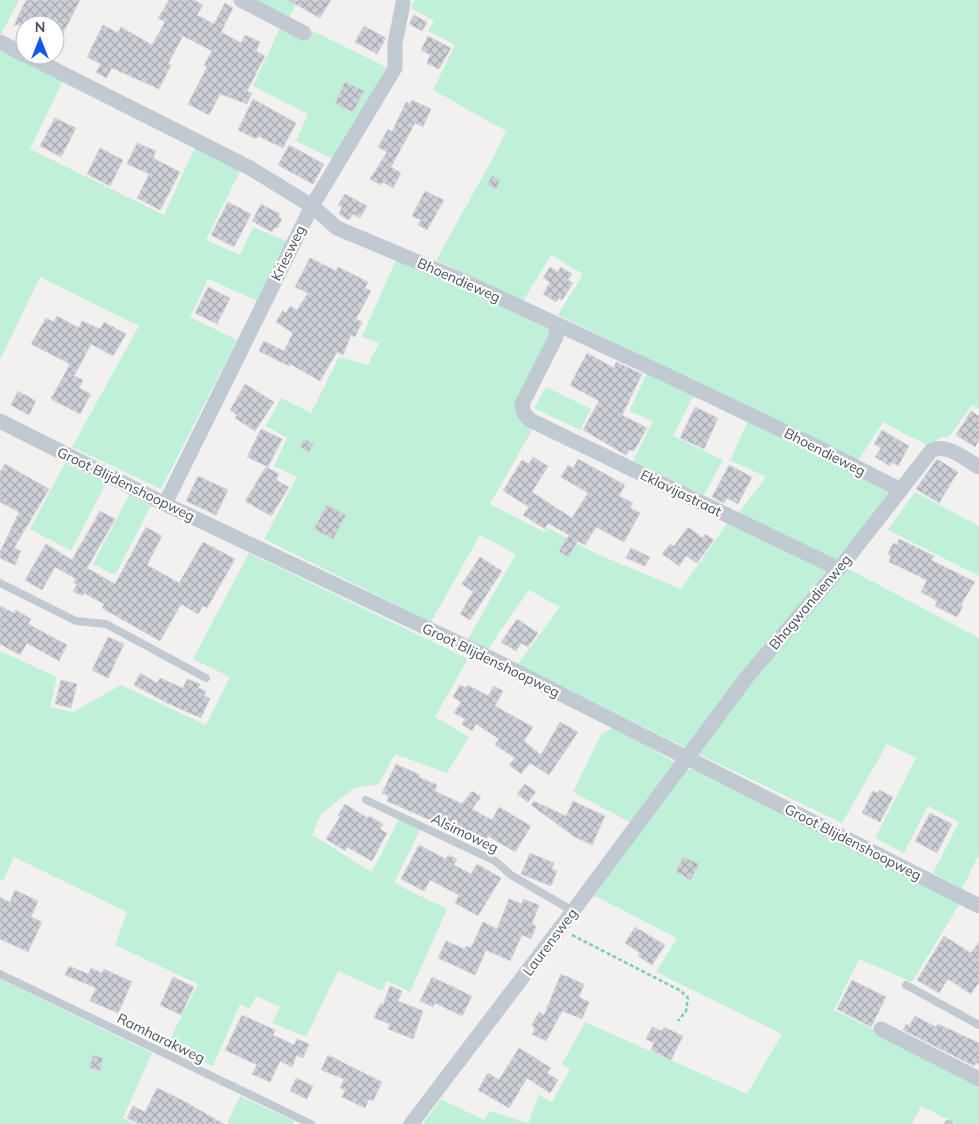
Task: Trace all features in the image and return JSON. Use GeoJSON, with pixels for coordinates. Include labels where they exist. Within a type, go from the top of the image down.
{"type":"FeatureCollection","features":[{"type":"Feature","properties":{"kind":"street"},"geometry":{"type":"LineString","coordinates":[[241,0],[304,33]]}},
{"type":"Feature","properties":{"kind":"street","name":"Kriesweg"},"geometry":{"type":"LineString","coordinates":[[164,504],[312,206],[395,68],[395,44],[403,3]]}},
{"type":"Feature","properties":{"kind":"street","name":"Bhoendieweg"},"geometry":{"type":"LineString","coordinates":[[0,42],[15,50]]}},
{"type":"Feature","properties":{"kind":"street","name":"Bhoendieweg"},"geometry":{"type":"LineString","coordinates":[[45,65],[250,168],[312,206],[337,228],[429,266],[557,324],[803,440],[901,490]]}},
{"type":"Feature","properties":{"kind":"street","name":"Eklavijastraat"},"geometry":{"type":"LineString","coordinates":[[557,324],[556,337],[522,404],[524,413],[530,420],[839,569]]}},
{"type":"Feature","properties":{"kind":"street","name":"Groot Blijdenshoopweg"},"geometry":{"type":"LineString","coordinates":[[0,421],[164,504],[490,658],[979,906]]}},
{"type":"Feature","properties":{"kind":"street","name":"Bhagwandienweg"},"geometry":{"type":"LineString","coordinates":[[685,758],[747,677],[839,569],[931,451],[937,447],[944,447],[979,467]]}},
{"type":"Feature","properties":{"kind":"street","name":"Laurensweg"},"geometry":{"type":"LineString","coordinates":[[411,1124],[563,925],[685,758]]}},
{"type":"Feature","properties":{"kind":"street"},"geometry":{"type":"LineString","coordinates":[[880,1029],[979,1079]]}},
{"type":"Feature","properties":{"kind":"lane"},"geometry":{"type":"LineString","coordinates":[[0,583],[76,621],[106,624],[206,678]]}},
{"type":"Feature","properties":{"kind":"lane","name":"Alsimoweg"},"geometry":{"type":"LineString","coordinates":[[366,800],[495,861],[511,875],[573,911]]}},
{"type":"Feature","properties":{"kind":"lane","name":"Ramharakweg"},"geometry":{"type":"LineString","coordinates":[[0,974],[311,1124]]}},
{"type":"Feature","properties":{"kind":"lane"},"geometry":{"type":"LineString","coordinates":[[906,985],[979,1025]]}},
{"type":"Feature","properties":{"kind":"path"},"geometry":{"type":"LineString","coordinates":[[563,925],[570,934],[681,991],[688,998],[688,1005],[678,1021]]}},
{"type":"Feature","properties":{"kind":"green space"},"geometry":{"type":"Polygon","coordinates":[[[0,0],[19,0],[0,36],[0,0]]]}},
{"type":"Feature","properties":{"kind":"green space"},"geometry":{"type":"Polygon","coordinates":[[[255,0],[298,0],[289,18],[255,0]]]}},
{"type":"Feature","properties":{"kind":"green space"},"geometry":{"type":"Polygon","coordinates":[[[415,0],[979,0],[979,409],[972,405],[949,437],[940,437],[930,447],[883,422],[858,461],[558,315],[583,274],[551,255],[523,301],[436,260],[492,160],[506,131],[433,90],[455,45],[428,31],[434,21],[411,8],[415,0]]]}},
{"type":"Feature","properties":{"kind":"green space"},"geometry":{"type":"Polygon","coordinates":[[[280,28],[308,41],[313,31],[386,67],[337,161],[296,141],[308,114],[253,86],[280,28]]]}},
{"type":"Feature","properties":{"kind":"green space"},"geometry":{"type":"Polygon","coordinates":[[[0,50],[15,57],[15,65],[30,65],[63,81],[30,149],[164,215],[195,147],[241,169],[206,240],[240,255],[253,227],[291,243],[260,302],[208,279],[190,317],[237,340],[161,489],[72,447],[139,326],[40,277],[0,360],[0,50]]]}},
{"type":"Feature","properties":{"kind":"green space"},"geometry":{"type":"Polygon","coordinates":[[[398,255],[555,325],[519,406],[535,425],[490,504],[544,532],[548,528],[597,554],[681,589],[729,521],[831,571],[686,748],[518,664],[560,607],[529,590],[488,649],[468,639],[516,554],[480,535],[431,622],[264,539],[297,477],[274,466],[287,438],[266,426],[281,398],[311,413],[339,357],[368,365],[379,343],[362,337],[398,255]]]}},
{"type":"Feature","properties":{"kind":"green space"},"geometry":{"type":"Polygon","coordinates":[[[648,371],[694,395],[673,436],[723,460],[704,495],[633,461],[653,421],[629,411],[648,371]]]}},
{"type":"Feature","properties":{"kind":"green space"},"geometry":{"type":"Polygon","coordinates":[[[546,387],[591,409],[580,430],[534,408],[546,387]]]}},
{"type":"Feature","properties":{"kind":"green space"},"geometry":{"type":"Polygon","coordinates":[[[748,421],[894,492],[836,564],[738,514],[766,477],[730,460],[748,421]]]}},
{"type":"Feature","properties":{"kind":"green space"},"geometry":{"type":"Polygon","coordinates":[[[65,463],[106,483],[71,551],[30,529],[65,463]]]}},
{"type":"Feature","properties":{"kind":"green space"},"geometry":{"type":"Polygon","coordinates":[[[915,492],[979,526],[979,576],[888,530],[915,492]]]}},
{"type":"Feature","properties":{"kind":"green space"},"geometry":{"type":"Polygon","coordinates":[[[129,495],[151,506],[115,575],[93,564],[129,495]]]}},
{"type":"Feature","properties":{"kind":"green space"},"geometry":{"type":"Polygon","coordinates":[[[249,553],[468,659],[435,717],[469,737],[447,773],[395,754],[379,784],[354,788],[321,814],[312,835],[372,872],[399,819],[420,830],[394,883],[447,909],[410,992],[387,981],[382,991],[338,971],[306,1037],[272,1023],[280,1007],[256,996],[250,1009],[240,1004],[213,1066],[167,1045],[198,984],[115,945],[127,912],[14,857],[3,881],[0,880],[0,651],[57,677],[50,707],[73,712],[121,685],[206,725],[230,677],[193,659],[249,553]]]}},
{"type":"Feature","properties":{"kind":"green space"},"geometry":{"type":"Polygon","coordinates":[[[847,568],[979,638],[979,854],[962,889],[933,873],[959,822],[928,806],[904,853],[875,838],[916,758],[887,744],[842,823],[694,752],[847,568]]]}},
{"type":"Feature","properties":{"kind":"green space"},"geometry":{"type":"Polygon","coordinates":[[[614,727],[676,763],[631,823],[573,792],[601,735],[614,727]]]}},
{"type":"Feature","properties":{"kind":"green space"},"geometry":{"type":"Polygon","coordinates":[[[689,769],[698,771],[960,903],[912,982],[859,959],[834,1010],[979,1082],[979,1124],[957,1124],[921,1106],[912,1124],[423,1124],[441,1099],[484,1120],[490,1111],[528,1123],[539,1095],[552,1102],[570,1069],[562,1064],[585,1022],[747,1094],[782,1034],[656,972],[677,938],[593,895],[681,775],[689,769]]]}},
{"type":"Feature","properties":{"kind":"green space"},"geometry":{"type":"Polygon","coordinates":[[[0,979],[152,1053],[123,1118],[136,1124],[0,1124],[0,979]]]}},
{"type":"Feature","properties":{"kind":"green space"},"geometry":{"type":"Polygon","coordinates":[[[240,1096],[294,1121],[293,1124],[227,1124],[240,1096]]]}},
{"type":"Feature","properties":{"kind":"building"},"geometry":{"type":"Polygon","coordinates":[[[26,0],[80,0],[65,29],[65,15],[19,15],[26,0]]]}},
{"type":"Feature","properties":{"kind":"building"},"geometry":{"type":"Polygon","coordinates":[[[169,0],[194,0],[203,5],[197,15],[214,24],[225,3],[233,8],[221,32],[241,43],[245,35],[260,42],[256,51],[265,56],[247,91],[252,93],[247,104],[220,94],[209,115],[188,104],[207,67],[204,65],[212,51],[183,36],[168,64],[171,65],[159,89],[112,68],[106,78],[96,72],[101,64],[87,57],[103,25],[118,33],[121,27],[152,45],[165,22],[158,18],[169,0]]]}},
{"type":"Feature","properties":{"kind":"building"},"geometry":{"type":"Polygon","coordinates":[[[288,0],[331,0],[320,18],[288,0]]]}},
{"type":"Feature","properties":{"kind":"building"},"geometry":{"type":"Polygon","coordinates":[[[414,15],[427,22],[422,31],[409,24],[414,15]]]}},
{"type":"Feature","properties":{"kind":"building"},"geometry":{"type":"Polygon","coordinates":[[[364,26],[386,38],[377,54],[355,42],[364,26]]]}},
{"type":"Feature","properties":{"kind":"building"},"geometry":{"type":"Polygon","coordinates":[[[428,36],[451,48],[439,69],[427,63],[430,55],[421,50],[428,36]]]}},
{"type":"Feature","properties":{"kind":"building"},"geometry":{"type":"Polygon","coordinates":[[[345,82],[364,91],[353,112],[335,103],[345,82]]]}},
{"type":"Feature","properties":{"kind":"building"},"geometry":{"type":"Polygon","coordinates":[[[253,99],[296,123],[283,148],[258,136],[256,139],[238,130],[253,99]]]}},
{"type":"Feature","properties":{"kind":"building"},"geometry":{"type":"Polygon","coordinates":[[[412,100],[431,109],[423,127],[415,123],[391,167],[401,173],[393,188],[383,182],[381,185],[370,179],[387,152],[378,147],[388,129],[392,132],[406,102],[410,104],[412,100]]]}},
{"type":"Feature","properties":{"kind":"building"},"geometry":{"type":"Polygon","coordinates":[[[55,118],[76,128],[61,157],[40,146],[55,118]]]}},
{"type":"Feature","properties":{"kind":"building"},"geometry":{"type":"Polygon","coordinates":[[[137,143],[156,151],[153,158],[180,172],[160,210],[137,198],[149,174],[127,164],[137,143]]]}},
{"type":"Feature","properties":{"kind":"building"},"geometry":{"type":"Polygon","coordinates":[[[289,145],[324,164],[313,184],[278,165],[289,145]]]}},
{"type":"Feature","properties":{"kind":"building"},"geometry":{"type":"Polygon","coordinates":[[[100,148],[123,160],[110,186],[87,174],[100,148]]]}},
{"type":"Feature","properties":{"kind":"building"},"geometry":{"type":"Polygon","coordinates":[[[492,176],[500,180],[496,189],[487,185],[492,176]]]}},
{"type":"Feature","properties":{"kind":"building"},"geometry":{"type":"Polygon","coordinates":[[[425,191],[444,200],[427,230],[418,225],[421,220],[412,216],[425,191]]]}},
{"type":"Feature","properties":{"kind":"building"},"geometry":{"type":"Polygon","coordinates":[[[345,194],[367,206],[360,218],[353,214],[349,220],[339,214],[342,207],[338,205],[345,194]]]}},
{"type":"Feature","properties":{"kind":"building"},"geometry":{"type":"Polygon","coordinates":[[[228,202],[251,214],[234,247],[211,235],[228,202]]]}},
{"type":"Feature","properties":{"kind":"building"},"geometry":{"type":"Polygon","coordinates":[[[261,204],[280,214],[278,217],[282,219],[277,228],[275,227],[272,232],[252,221],[261,204]]]}},
{"type":"Feature","properties":{"kind":"building"},"geometry":{"type":"Polygon","coordinates":[[[310,258],[336,271],[338,267],[368,282],[365,288],[371,291],[356,319],[362,322],[355,337],[351,335],[343,355],[337,352],[320,381],[290,364],[289,366],[259,351],[264,341],[284,351],[293,333],[276,322],[283,310],[286,313],[290,306],[297,310],[308,293],[295,287],[310,258]]]}},
{"type":"Feature","properties":{"kind":"building"},"geometry":{"type":"Polygon","coordinates":[[[550,267],[558,272],[561,267],[572,274],[568,280],[573,283],[562,300],[559,298],[556,302],[543,294],[550,282],[543,278],[550,267]]]}},
{"type":"Feature","properties":{"kind":"building"},"geometry":{"type":"Polygon","coordinates":[[[208,287],[230,298],[217,324],[195,313],[208,287]]]}},
{"type":"Feature","properties":{"kind":"building"},"geometry":{"type":"Polygon","coordinates":[[[57,316],[79,328],[82,321],[100,329],[104,322],[126,334],[113,356],[91,344],[74,376],[83,380],[79,388],[91,394],[80,414],[51,399],[70,364],[31,344],[46,318],[54,322],[57,316]]]}},
{"type":"Feature","properties":{"kind":"building"},"geometry":{"type":"Polygon","coordinates":[[[587,353],[614,368],[616,362],[642,374],[622,415],[647,428],[634,451],[629,450],[626,455],[583,430],[599,401],[570,385],[587,353]]]}},
{"type":"Feature","properties":{"kind":"building"},"geometry":{"type":"Polygon","coordinates":[[[245,384],[274,402],[255,431],[235,418],[237,415],[230,410],[245,384]]]}},
{"type":"Feature","properties":{"kind":"building"},"geometry":{"type":"Polygon","coordinates":[[[18,391],[36,401],[29,415],[11,405],[18,391]]]}},
{"type":"Feature","properties":{"kind":"building"},"geometry":{"type":"Polygon","coordinates":[[[695,407],[718,418],[704,449],[680,438],[695,407]]]}},
{"type":"Feature","properties":{"kind":"building"},"geometry":{"type":"Polygon","coordinates":[[[971,411],[979,416],[979,440],[975,447],[956,435],[971,411]]]}},
{"type":"Feature","properties":{"kind":"building"},"geometry":{"type":"Polygon","coordinates":[[[261,429],[282,439],[268,467],[247,457],[261,429]]]}},
{"type":"Feature","properties":{"kind":"building"},"geometry":{"type":"Polygon","coordinates":[[[882,430],[909,446],[898,466],[892,462],[890,466],[875,457],[881,448],[874,444],[882,430]]]}},
{"type":"Feature","properties":{"kind":"building"},"geometry":{"type":"Polygon","coordinates":[[[305,439],[314,444],[309,452],[300,447],[305,439]]]}},
{"type":"Feature","properties":{"kind":"building"},"geometry":{"type":"Polygon","coordinates":[[[533,457],[548,466],[532,492],[572,518],[588,493],[561,477],[568,465],[573,468],[578,459],[625,485],[619,496],[633,503],[630,508],[640,513],[624,542],[596,527],[585,545],[578,541],[568,557],[559,551],[569,535],[548,523],[545,529],[523,515],[529,507],[503,491],[522,460],[529,464],[533,457]]]}},
{"type":"Feature","properties":{"kind":"building"},"geometry":{"type":"Polygon","coordinates":[[[937,459],[958,472],[939,503],[916,489],[937,459]]]}},
{"type":"Feature","properties":{"kind":"building"},"geometry":{"type":"Polygon","coordinates":[[[5,464],[49,489],[14,548],[21,551],[15,565],[0,558],[0,552],[19,512],[0,502],[0,472],[5,464]]]}},
{"type":"Feature","properties":{"kind":"building"},"geometry":{"type":"Polygon","coordinates":[[[729,465],[752,477],[738,504],[727,498],[724,503],[712,497],[729,465]]]}},
{"type":"Feature","properties":{"kind":"building"},"geometry":{"type":"Polygon","coordinates":[[[266,467],[279,474],[276,480],[289,487],[271,516],[245,501],[266,467]]]}},
{"type":"Feature","properties":{"kind":"building"},"geometry":{"type":"Polygon","coordinates":[[[198,476],[228,490],[216,515],[186,501],[198,476]]]}},
{"type":"Feature","properties":{"kind":"building"},"geometry":{"type":"Polygon","coordinates":[[[327,505],[346,515],[333,539],[314,529],[327,505]]]}},
{"type":"Feature","properties":{"kind":"building"},"geometry":{"type":"Polygon","coordinates":[[[100,511],[115,519],[87,568],[115,584],[146,527],[162,536],[147,565],[179,583],[203,542],[235,559],[207,608],[203,606],[198,614],[181,604],[160,641],[102,608],[104,604],[84,593],[82,596],[73,591],[77,584],[73,583],[76,579],[55,567],[42,590],[25,580],[46,544],[72,560],[100,511]]]}},
{"type":"Feature","properties":{"kind":"building"},"geometry":{"type":"Polygon","coordinates":[[[688,527],[703,538],[705,534],[714,540],[697,563],[686,556],[679,566],[662,554],[670,544],[674,546],[688,527]]]}},
{"type":"Feature","properties":{"kind":"building"},"geometry":{"type":"Polygon","coordinates":[[[899,539],[934,556],[931,560],[975,582],[961,604],[963,606],[957,617],[935,606],[937,601],[921,592],[927,580],[889,562],[891,556],[888,554],[893,543],[897,545],[899,539]]]}},
{"type":"Feature","properties":{"kind":"building"},"geometry":{"type":"Polygon","coordinates":[[[631,548],[650,557],[645,566],[626,558],[631,548]]]}},
{"type":"Feature","properties":{"kind":"building"},"geometry":{"type":"Polygon","coordinates":[[[480,557],[502,571],[470,620],[460,614],[473,592],[462,584],[480,557]]]}},
{"type":"Feature","properties":{"kind":"building"},"geometry":{"type":"Polygon","coordinates":[[[0,606],[14,613],[16,610],[31,619],[28,624],[67,645],[59,661],[27,643],[20,655],[0,644],[0,606]]]}},
{"type":"Feature","properties":{"kind":"building"},"geometry":{"type":"Polygon","coordinates":[[[517,619],[538,633],[528,647],[521,643],[516,651],[501,642],[517,619]]]}},
{"type":"Feature","properties":{"kind":"building"},"geometry":{"type":"Polygon","coordinates":[[[108,637],[124,644],[108,678],[92,670],[108,637]]]}},
{"type":"Feature","properties":{"kind":"building"},"geometry":{"type":"Polygon","coordinates":[[[140,673],[157,683],[160,678],[183,688],[187,679],[200,684],[198,688],[206,691],[204,696],[210,698],[201,718],[169,704],[134,685],[140,673]]]}},
{"type":"Feature","properties":{"kind":"building"},"geometry":{"type":"Polygon","coordinates":[[[61,680],[77,684],[71,708],[55,704],[61,680]]]}},
{"type":"Feature","properties":{"kind":"building"},"geometry":{"type":"Polygon","coordinates":[[[460,685],[466,688],[468,685],[488,696],[494,686],[503,691],[495,706],[533,727],[524,741],[541,755],[560,722],[578,732],[549,775],[530,763],[521,774],[509,765],[515,758],[495,745],[499,739],[476,724],[472,731],[462,724],[465,719],[454,713],[461,702],[453,697],[460,685]]]}},
{"type":"Feature","properties":{"kind":"building"},"geometry":{"type":"Polygon","coordinates":[[[396,764],[437,785],[435,791],[462,804],[472,791],[481,797],[472,809],[492,820],[499,807],[531,826],[515,852],[488,836],[484,844],[446,823],[445,825],[430,820],[387,801],[389,796],[382,793],[396,764]]]}},
{"type":"Feature","properties":{"kind":"building"},"geometry":{"type":"Polygon","coordinates":[[[525,784],[536,792],[528,802],[517,794],[525,784]]]}},
{"type":"Feature","properties":{"kind":"building"},"geometry":{"type":"Polygon","coordinates":[[[879,790],[893,797],[880,822],[862,813],[873,791],[878,793],[879,790]]]}},
{"type":"Feature","properties":{"kind":"building"},"geometry":{"type":"Polygon","coordinates":[[[534,801],[566,816],[573,801],[605,816],[592,845],[575,837],[531,805],[534,801]]]}},
{"type":"Feature","properties":{"kind":"building"},"geometry":{"type":"Polygon","coordinates":[[[345,804],[368,818],[369,816],[383,824],[380,829],[387,833],[372,861],[347,847],[345,851],[326,839],[340,817],[338,815],[345,804]]]}},
{"type":"Feature","properties":{"kind":"building"},"geometry":{"type":"Polygon","coordinates":[[[930,813],[952,824],[937,853],[915,841],[930,813]]]}},
{"type":"Feature","properties":{"kind":"building"},"geometry":{"type":"Polygon","coordinates":[[[419,845],[446,859],[448,855],[457,859],[454,865],[471,874],[477,864],[501,878],[478,916],[455,903],[459,895],[430,880],[424,891],[401,879],[419,845]]]}},
{"type":"Feature","properties":{"kind":"building"},"geometry":{"type":"Polygon","coordinates":[[[530,853],[554,863],[552,869],[557,871],[551,886],[521,874],[530,853]]]}},
{"type":"Feature","properties":{"kind":"building"},"geometry":{"type":"Polygon","coordinates":[[[683,857],[699,864],[691,880],[676,872],[683,857]]]}},
{"type":"Feature","properties":{"kind":"building"},"geometry":{"type":"Polygon","coordinates":[[[15,890],[38,901],[31,917],[42,922],[28,952],[0,939],[0,897],[10,902],[15,890]]]}},
{"type":"Feature","properties":{"kind":"building"},"geometry":{"type":"Polygon","coordinates":[[[509,899],[522,904],[523,899],[539,905],[532,924],[536,926],[531,939],[522,935],[510,961],[486,950],[475,975],[438,958],[446,941],[465,949],[466,946],[471,948],[483,922],[497,929],[509,899]]]}},
{"type":"Feature","properties":{"kind":"building"},"geometry":{"type":"Polygon","coordinates":[[[635,927],[665,945],[652,965],[638,956],[640,953],[625,943],[635,927]]]}},
{"type":"Feature","properties":{"kind":"building"},"geometry":{"type":"Polygon","coordinates":[[[944,936],[971,953],[979,942],[979,982],[971,994],[948,979],[939,993],[917,980],[944,936]]]}},
{"type":"Feature","properties":{"kind":"building"},"geometry":{"type":"Polygon","coordinates":[[[69,966],[88,974],[91,968],[102,973],[104,969],[132,982],[118,1013],[90,1001],[96,988],[65,975],[69,966]]]}},
{"type":"Feature","properties":{"kind":"building"},"geometry":{"type":"Polygon","coordinates":[[[561,974],[584,984],[579,997],[589,1002],[582,1019],[562,1011],[546,1041],[532,1034],[535,1029],[532,1025],[539,1012],[544,1015],[561,974]]]}},
{"type":"Feature","properties":{"kind":"building"},"geometry":{"type":"Polygon","coordinates":[[[173,977],[194,987],[181,1015],[160,1005],[173,977]]]}},
{"type":"Feature","properties":{"kind":"building"},"geometry":{"type":"Polygon","coordinates":[[[432,977],[472,996],[462,1016],[435,1003],[433,1007],[420,1001],[432,977]]]}},
{"type":"Feature","properties":{"kind":"building"},"geometry":{"type":"Polygon","coordinates":[[[852,980],[886,997],[871,1027],[837,1009],[852,980]]]}},
{"type":"Feature","properties":{"kind":"building"},"geometry":{"type":"Polygon","coordinates":[[[390,986],[402,991],[398,1001],[423,1011],[413,1039],[388,1029],[390,1024],[374,1018],[380,1004],[383,1005],[390,986]]]}},
{"type":"Feature","properties":{"kind":"building"},"geometry":{"type":"Polygon","coordinates":[[[242,1015],[275,1030],[273,1035],[294,1045],[297,1039],[309,1044],[303,1058],[297,1055],[292,1067],[280,1061],[270,1082],[252,1074],[257,1065],[225,1050],[242,1015]]]}},
{"type":"Feature","properties":{"kind":"building"},"geometry":{"type":"Polygon","coordinates":[[[915,1016],[936,1027],[938,1024],[979,1043],[979,1064],[976,1063],[974,1066],[903,1030],[906,1024],[909,1026],[915,1016]]]}},
{"type":"Feature","properties":{"kind":"building"},"geometry":{"type":"Polygon","coordinates":[[[652,1027],[662,1031],[664,1027],[683,1036],[671,1060],[651,1050],[654,1043],[646,1039],[652,1027]]]}},
{"type":"Feature","properties":{"kind":"building"},"geometry":{"type":"Polygon","coordinates":[[[519,1048],[551,1068],[547,1073],[558,1080],[550,1093],[527,1078],[509,1108],[478,1090],[488,1073],[499,1080],[519,1048]]]}},
{"type":"Feature","properties":{"kind":"building"},"geometry":{"type":"Polygon","coordinates":[[[93,1055],[103,1058],[100,1071],[89,1068],[93,1055]]]}},
{"type":"Feature","properties":{"kind":"building"},"geometry":{"type":"Polygon","coordinates":[[[328,1055],[382,1082],[373,1101],[369,1099],[365,1108],[342,1097],[345,1090],[340,1088],[344,1079],[321,1070],[328,1055]]]}},
{"type":"Feature","properties":{"kind":"building"},"geometry":{"type":"Polygon","coordinates":[[[296,1078],[313,1086],[307,1099],[290,1091],[296,1078]]]}},
{"type":"Feature","properties":{"kind":"building"},"geometry":{"type":"Polygon","coordinates":[[[157,1088],[224,1124],[139,1124],[127,1118],[133,1106],[145,1112],[157,1088]]]}}]}
